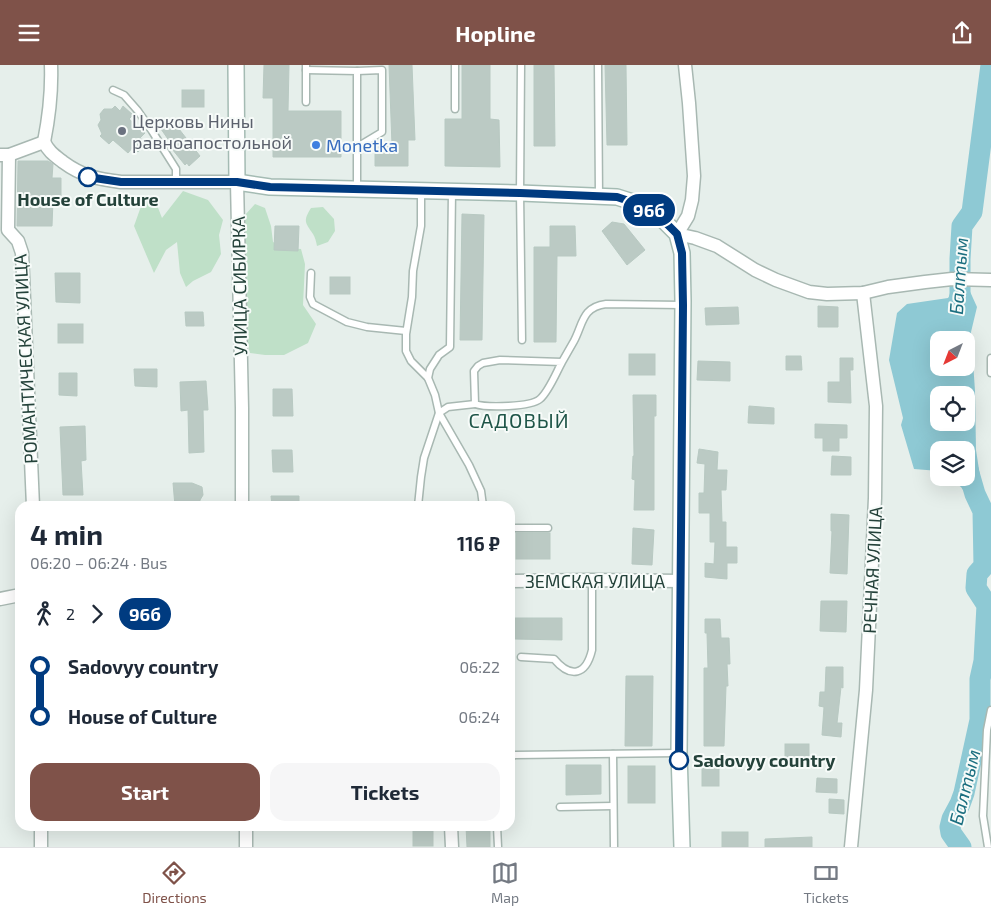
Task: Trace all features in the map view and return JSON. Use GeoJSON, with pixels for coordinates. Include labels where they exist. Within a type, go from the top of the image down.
{"type":"FeatureCollection","features":[{"type":"Feature","properties":{"kind":"street"},"geometry":{"type":"LineString","coordinates":[[51,65],[52,85],[49,118],[44,143],[49,152],[88,177],[121,182],[237,182],[270,187],[617,197],[638,204],[657,214],[677,234],[682,253],[683,305],[679,753],[682,847]]}},
{"type":"Feature","properties":{"kind":"street","name":"УЛИЦА СИБИРКА"},"geometry":{"type":"LineString","coordinates":[[236,65],[242,501]]}},
{"type":"Feature","properties":{"kind":"street"},"geometry":{"type":"LineString","coordinates":[[677,234],[688,216],[692,200],[694,176],[685,65]]}},
{"type":"Feature","properties":{"kind":"street"},"geometry":{"type":"LineString","coordinates":[[4,155],[44,143]]}},
{"type":"Feature","properties":{"kind":"street","name":"РОМАНТИЧЕСКАЯ УЛИЦА"},"geometry":{"type":"LineString","coordinates":[[4,155],[4,230],[18,241],[22,253],[33,501]]}},
{"type":"Feature","properties":{"kind":"street"},"geometry":{"type":"LineString","coordinates":[[677,234],[717,246],[755,270],[810,292],[827,294],[863,293],[888,287],[952,279],[991,280]]}},
{"type":"Feature","properties":{"kind":"street","name":"РЕЧНАЯ УЛИЦА"},"geometry":{"type":"LineString","coordinates":[[851,847],[866,690],[875,497],[876,406],[863,293]]}},
{"type":"Feature","properties":{"kind":"street","name":"ЗЕМСКАЯ УЛИЦА"},"geometry":{"type":"LineString","coordinates":[[515,581],[681,581]]}},
{"type":"Feature","properties":{"kind":"street"},"geometry":{"type":"LineString","coordinates":[[0,599],[15,596]]}},
{"type":"Feature","properties":{"kind":"street"},"geometry":{"type":"LineString","coordinates":[[41,831],[41,847]]}},
{"type":"Feature","properties":{"kind":"street"},"geometry":{"type":"LineString","coordinates":[[246,831],[246,847]]}},
{"type":"Feature","properties":{"kind":"street"},"geometry":{"type":"LineString","coordinates":[[452,831],[452,847]]}},
{"type":"Feature","properties":{"kind":"lane"},"geometry":{"type":"LineString","coordinates":[[454,109],[455,65]]}},
{"type":"Feature","properties":{"kind":"lane"},"geometry":{"type":"LineString","coordinates":[[521,65],[522,340]]}},
{"type":"Feature","properties":{"kind":"lane"},"geometry":{"type":"LineString","coordinates":[[598,65],[599,197]]}},
{"type":"Feature","properties":{"kind":"lane"},"geometry":{"type":"LineString","coordinates":[[306,102],[306,68],[357,71],[382,70],[382,132],[357,147]]}},
{"type":"Feature","properties":{"kind":"lane"},"geometry":{"type":"LineString","coordinates":[[357,71],[357,189]]}},
{"type":"Feature","properties":{"kind":"lane"},"geometry":{"type":"LineString","coordinates":[[113,89],[124,95],[152,131],[176,169],[176,182]]}},
{"type":"Feature","properties":{"kind":"lane"},"geometry":{"type":"LineString","coordinates":[[421,191],[421,227],[413,271],[412,297],[406,331],[406,351],[411,361],[428,378],[435,395],[439,413],[469,465],[481,491],[482,501]]}},
{"type":"Feature","properties":{"kind":"lane"},"geometry":{"type":"LineString","coordinates":[[428,378],[430,369],[439,355],[450,347],[452,192]]}},
{"type":"Feature","properties":{"kind":"lane"},"geometry":{"type":"LineString","coordinates":[[311,273],[310,297],[313,304],[347,322],[367,327],[406,331]]}},
{"type":"Feature","properties":{"kind":"lane"},"geometry":{"type":"LineString","coordinates":[[419,501],[424,458],[439,413],[448,407],[475,404],[495,406],[537,402],[542,398],[575,339],[585,315],[598,305],[683,305]]}},
{"type":"Feature","properties":{"kind":"lane"},"geometry":{"type":"LineString","coordinates":[[991,358],[991,373]]}},
{"type":"Feature","properties":{"kind":"lane"},"geometry":{"type":"LineString","coordinates":[[475,404],[474,371],[484,363],[500,360],[562,362]]}},
{"type":"Feature","properties":{"kind":"lane"},"geometry":{"type":"LineString","coordinates":[[515,528],[548,528]]}},
{"type":"Feature","properties":{"kind":"lane"},"geometry":{"type":"LineString","coordinates":[[521,657],[554,659],[567,671],[576,672],[585,667],[590,660],[592,649],[592,580]]}},
{"type":"Feature","properties":{"kind":"lane"},"geometry":{"type":"LineString","coordinates":[[988,847],[983,816],[987,730],[991,710]]}},
{"type":"Feature","properties":{"kind":"lane"},"geometry":{"type":"LineString","coordinates":[[515,755],[679,753]]}},
{"type":"Feature","properties":{"kind":"lane"},"geometry":{"type":"LineString","coordinates":[[613,754],[614,847]]}},
{"type":"Feature","properties":{"kind":"lane"},"geometry":{"type":"LineString","coordinates":[[560,807],[614,806]]}},
{"type":"Feature","properties":{"kind":"lane"},"geometry":{"type":"LineString","coordinates":[[498,831],[498,847]]}},
{"type":"Feature","properties":{"kind":"green space"},"geometry":{"type":"Polygon","coordinates":[[[183,191],[208,200],[223,220],[219,235],[221,254],[211,272],[193,281],[186,287],[180,273],[177,242],[166,250],[154,273],[134,226],[144,198],[155,200],[162,218],[183,191]]]}},
{"type":"Feature","properties":{"kind":"green space"},"geometry":{"type":"Polygon","coordinates":[[[255,204],[265,208],[271,226],[273,242],[286,248],[301,249],[305,264],[303,305],[316,324],[308,343],[284,355],[250,353],[247,342],[243,248],[245,215],[255,204]]]}},
{"type":"Feature","properties":{"kind":"green space"},"geometry":{"type":"Polygon","coordinates":[[[323,207],[334,219],[335,231],[328,242],[317,246],[306,219],[311,208],[323,207]]]}},
{"type":"Feature","properties":{"kind":"water"},"geometry":{"type":"Polygon","coordinates":[[[968,287],[977,307],[971,331],[930,331],[930,376],[974,376],[975,386],[930,386],[930,431],[975,431],[975,391],[976,450],[984,502],[975,507],[960,486],[975,486],[975,441],[930,441],[930,470],[914,469],[901,425],[903,418],[889,360],[897,313],[907,304],[948,298],[957,288],[968,287]]]}},
{"type":"Feature","properties":{"kind":"building"},"geometry":{"type":"Polygon","coordinates":[[[264,65],[289,65],[288,111],[341,111],[341,157],[273,157],[273,98],[263,98],[264,65]]]}},
{"type":"Feature","properties":{"kind":"building"},"geometry":{"type":"Polygon","coordinates":[[[389,65],[412,65],[415,140],[408,140],[408,166],[375,166],[375,145],[392,145],[389,65]]]}},
{"type":"Feature","properties":{"kind":"building"},"geometry":{"type":"Polygon","coordinates":[[[462,65],[490,65],[490,119],[499,120],[500,167],[445,166],[445,119],[462,119],[462,65]]]}},
{"type":"Feature","properties":{"kind":"building"},"geometry":{"type":"Polygon","coordinates":[[[534,65],[554,65],[555,146],[534,146],[534,65]]]}},
{"type":"Feature","properties":{"kind":"building"},"geometry":{"type":"Polygon","coordinates":[[[605,65],[626,65],[627,145],[607,145],[605,65]]]}},
{"type":"Feature","properties":{"kind":"building"},"geometry":{"type":"Polygon","coordinates":[[[182,90],[204,90],[204,107],[182,107],[182,90]]]}},
{"type":"Feature","properties":{"kind":"building","name":"Церковь Нины равноапостольной"},"geometry":{"type":"Polygon","coordinates":[[[115,106],[120,111],[123,106],[133,115],[129,119],[145,133],[140,138],[146,143],[138,152],[133,147],[128,153],[113,140],[109,144],[100,136],[102,134],[98,125],[101,120],[100,114],[104,109],[112,109],[115,106]]]}},
{"type":"Feature","properties":{"kind":"building"},"geometry":{"type":"Polygon","coordinates":[[[172,120],[200,156],[189,166],[187,163],[185,165],[168,144],[170,142],[161,129],[172,120]]]}},
{"type":"Feature","properties":{"kind":"building"},"geometry":{"type":"Polygon","coordinates":[[[18,161],[48,161],[53,164],[52,178],[61,178],[61,200],[53,200],[52,226],[17,226],[18,161]]]}},
{"type":"Feature","properties":{"kind":"building"},"geometry":{"type":"Polygon","coordinates":[[[462,214],[484,215],[482,340],[460,340],[462,214]]]}},
{"type":"Feature","properties":{"kind":"building"},"geometry":{"type":"Polygon","coordinates":[[[612,222],[624,224],[645,250],[627,265],[602,231],[612,222]]]}},
{"type":"Feature","properties":{"kind":"building"},"geometry":{"type":"Polygon","coordinates":[[[275,226],[299,226],[298,251],[274,250],[275,226]]]}},
{"type":"Feature","properties":{"kind":"building"},"geometry":{"type":"Polygon","coordinates":[[[550,226],[575,226],[576,256],[557,256],[556,342],[534,342],[534,247],[550,247],[550,226]]]}},
{"type":"Feature","properties":{"kind":"building"},"geometry":{"type":"Polygon","coordinates":[[[55,273],[80,273],[80,303],[56,302],[55,273]]]}},
{"type":"Feature","properties":{"kind":"building"},"geometry":{"type":"Polygon","coordinates":[[[330,277],[350,277],[350,294],[330,294],[330,277]]]}},
{"type":"Feature","properties":{"kind":"building"},"geometry":{"type":"Polygon","coordinates":[[[818,306],[838,307],[838,327],[818,327],[818,306]]]}},
{"type":"Feature","properties":{"kind":"building"},"geometry":{"type":"Polygon","coordinates":[[[738,307],[739,324],[706,325],[705,308],[738,307]]]}},
{"type":"Feature","properties":{"kind":"building"},"geometry":{"type":"Polygon","coordinates":[[[185,312],[203,312],[204,326],[186,326],[185,312]]]}},
{"type":"Feature","properties":{"kind":"building"},"geometry":{"type":"Polygon","coordinates":[[[58,324],[83,324],[83,343],[58,343],[58,324]]]}},
{"type":"Feature","properties":{"kind":"building"},"geometry":{"type":"Polygon","coordinates":[[[629,354],[655,354],[655,375],[629,375],[629,354]]]}},
{"type":"Feature","properties":{"kind":"building"},"geometry":{"type":"Polygon","coordinates":[[[786,356],[801,356],[802,370],[786,370],[786,356]]]}},
{"type":"Feature","properties":{"kind":"building"},"geometry":{"type":"Polygon","coordinates":[[[840,358],[853,358],[853,370],[850,370],[851,403],[828,402],[828,382],[840,382],[840,358]]]}},
{"type":"Feature","properties":{"kind":"building"},"geometry":{"type":"Polygon","coordinates":[[[698,361],[730,362],[730,381],[697,380],[698,361]]]}},
{"type":"Feature","properties":{"kind":"building"},"geometry":{"type":"Polygon","coordinates":[[[134,369],[157,369],[157,387],[135,386],[134,369]]]}},
{"type":"Feature","properties":{"kind":"building"},"geometry":{"type":"Polygon","coordinates":[[[59,373],[77,373],[77,396],[59,395],[59,373]]]}},
{"type":"Feature","properties":{"kind":"building"},"geometry":{"type":"Polygon","coordinates":[[[206,381],[208,410],[203,410],[204,452],[189,453],[188,410],[181,411],[180,382],[206,381]]]}},
{"type":"Feature","properties":{"kind":"building"},"geometry":{"type":"Polygon","coordinates":[[[273,389],[292,389],[293,416],[273,416],[273,389]]]}},
{"type":"Feature","properties":{"kind":"building"},"geometry":{"type":"Polygon","coordinates":[[[633,395],[656,395],[656,416],[654,416],[654,510],[634,510],[635,480],[632,479],[634,456],[633,395]]]}},
{"type":"Feature","properties":{"kind":"building"},"geometry":{"type":"Polygon","coordinates":[[[749,406],[774,408],[774,424],[748,423],[749,406]]]}},
{"type":"Feature","properties":{"kind":"building"},"geometry":{"type":"Polygon","coordinates":[[[815,424],[847,425],[847,438],[839,438],[839,451],[823,451],[823,438],[815,438],[815,424]]]}},
{"type":"Feature","properties":{"kind":"building"},"geometry":{"type":"Polygon","coordinates":[[[85,426],[86,460],[81,461],[83,495],[63,495],[60,427],[85,426]]]}},
{"type":"Feature","properties":{"kind":"building"},"geometry":{"type":"Polygon","coordinates":[[[699,449],[718,452],[717,470],[727,470],[726,490],[721,490],[722,522],[726,522],[726,547],[737,547],[737,563],[727,563],[727,579],[705,577],[705,563],[714,564],[715,542],[710,542],[710,513],[699,513],[699,493],[704,493],[705,464],[697,463],[699,449]]]}},
{"type":"Feature","properties":{"kind":"building"},"geometry":{"type":"Polygon","coordinates":[[[272,450],[292,450],[293,472],[273,472],[272,450]]]}},
{"type":"Feature","properties":{"kind":"building"},"geometry":{"type":"Polygon","coordinates":[[[832,456],[851,457],[851,475],[831,475],[832,456]]]}},
{"type":"Feature","properties":{"kind":"building"},"geometry":{"type":"Polygon","coordinates":[[[173,483],[192,483],[202,487],[203,495],[200,501],[175,501],[173,483]]]}},
{"type":"Feature","properties":{"kind":"building"},"geometry":{"type":"Polygon","coordinates":[[[271,496],[299,496],[299,501],[272,501],[271,496]]]}},
{"type":"Feature","properties":{"kind":"building"},"geometry":{"type":"Polygon","coordinates":[[[831,514],[849,515],[847,574],[830,573],[831,514]]]}},
{"type":"Feature","properties":{"kind":"building"},"geometry":{"type":"Polygon","coordinates":[[[633,528],[654,530],[652,565],[632,564],[633,528]]]}},
{"type":"Feature","properties":{"kind":"building"},"geometry":{"type":"Polygon","coordinates":[[[516,533],[550,533],[550,559],[516,559],[516,533]]]}},
{"type":"Feature","properties":{"kind":"building"},"geometry":{"type":"Polygon","coordinates":[[[821,601],[847,601],[846,632],[820,631],[821,601]]]}},
{"type":"Feature","properties":{"kind":"building"},"geometry":{"type":"Polygon","coordinates":[[[515,618],[562,618],[562,640],[515,639],[515,618]]]}},
{"type":"Feature","properties":{"kind":"building"},"geometry":{"type":"Polygon","coordinates":[[[705,619],[720,619],[721,638],[729,638],[730,664],[727,664],[728,686],[726,686],[724,746],[704,746],[704,668],[708,668],[705,619]]]}},
{"type":"Feature","properties":{"kind":"building"},"geometry":{"type":"Polygon","coordinates":[[[826,667],[843,667],[843,688],[841,687],[837,723],[842,723],[841,737],[822,735],[824,707],[819,706],[820,692],[825,692],[826,667]]]}},
{"type":"Feature","properties":{"kind":"building"},"geometry":{"type":"Polygon","coordinates":[[[626,676],[653,676],[652,746],[625,746],[626,676]]]}},
{"type":"Feature","properties":{"kind":"building"},"geometry":{"type":"Polygon","coordinates":[[[785,744],[809,744],[809,762],[785,762],[785,744]]]}},
{"type":"Feature","properties":{"kind":"building"},"geometry":{"type":"Polygon","coordinates":[[[566,765],[601,765],[601,794],[566,795],[566,765]]]}},
{"type":"Feature","properties":{"kind":"building"},"geometry":{"type":"Polygon","coordinates":[[[628,766],[655,766],[655,803],[628,803],[628,766]]]}},
{"type":"Feature","properties":{"kind":"building"},"geometry":{"type":"Polygon","coordinates":[[[702,768],[719,768],[719,786],[702,786],[702,768]]]}},
{"type":"Feature","properties":{"kind":"building"},"geometry":{"type":"Polygon","coordinates":[[[817,778],[837,779],[837,793],[816,792],[817,778]]]}},
{"type":"Feature","properties":{"kind":"building"},"geometry":{"type":"Polygon","coordinates":[[[829,799],[844,800],[844,814],[829,813],[829,799]]]}},
{"type":"Feature","properties":{"kind":"building"},"geometry":{"type":"Polygon","coordinates":[[[413,831],[433,831],[433,846],[413,846],[413,831]]]}},
{"type":"Feature","properties":{"kind":"building"},"geometry":{"type":"Polygon","coordinates":[[[466,831],[490,831],[490,847],[467,847],[466,831]]]}},
{"type":"Feature","properties":{"kind":"building"},"geometry":{"type":"Polygon","coordinates":[[[722,832],[748,832],[748,847],[722,847],[722,832]]]}},
{"type":"Feature","properties":{"kind":"building"},"geometry":{"type":"Polygon","coordinates":[[[812,837],[812,847],[765,847],[765,839],[812,837]]]}},
{"type":"Feature","properties":{"kind":"waterway","name":"Балтым"},"geometry":{"type":"LineString","coordinates":[[954,331],[960,294],[962,226],[972,212],[991,65]]}},
{"type":"Feature","properties":{"kind":"waterway","name":"Балтым"},"geometry":{"type":"LineString","coordinates":[[961,847],[951,833],[950,827],[964,793],[980,720],[980,679],[984,661],[987,605],[976,588],[977,574],[984,566],[983,511],[973,486]]}},
{"type":"Feature","properties":{"kind":"bus line","name":"96б"},"geometry":{"type":"LineString","coordinates":[[88,177],[121,182],[237,182],[270,187],[617,197],[638,204],[657,214],[677,234],[682,253],[679,760]]}},
{"type":"Feature","properties":{"kind":"place","name":"Церковь Нины равноапостольной"},"geometry":{"type":"Point","coordinates":[122,131]}},
{"type":"Feature","properties":{"kind":"place","name":"Monetka"},"geometry":{"type":"Point","coordinates":[316,145]}},
{"type":"Feature","properties":{"kind":"place","name":"House of Culture"},"geometry":{"type":"Point","coordinates":[88,177]}},
{"type":"Feature","properties":{"kind":"place","name":"Sadovyy country"},"geometry":{"type":"Point","coordinates":[679,760]}},
{"type":"Feature","properties":{"kind":"district","name":"САДОВЫЙ"},"geometry":{"type":"Point","coordinates":[519,420]}}]}
